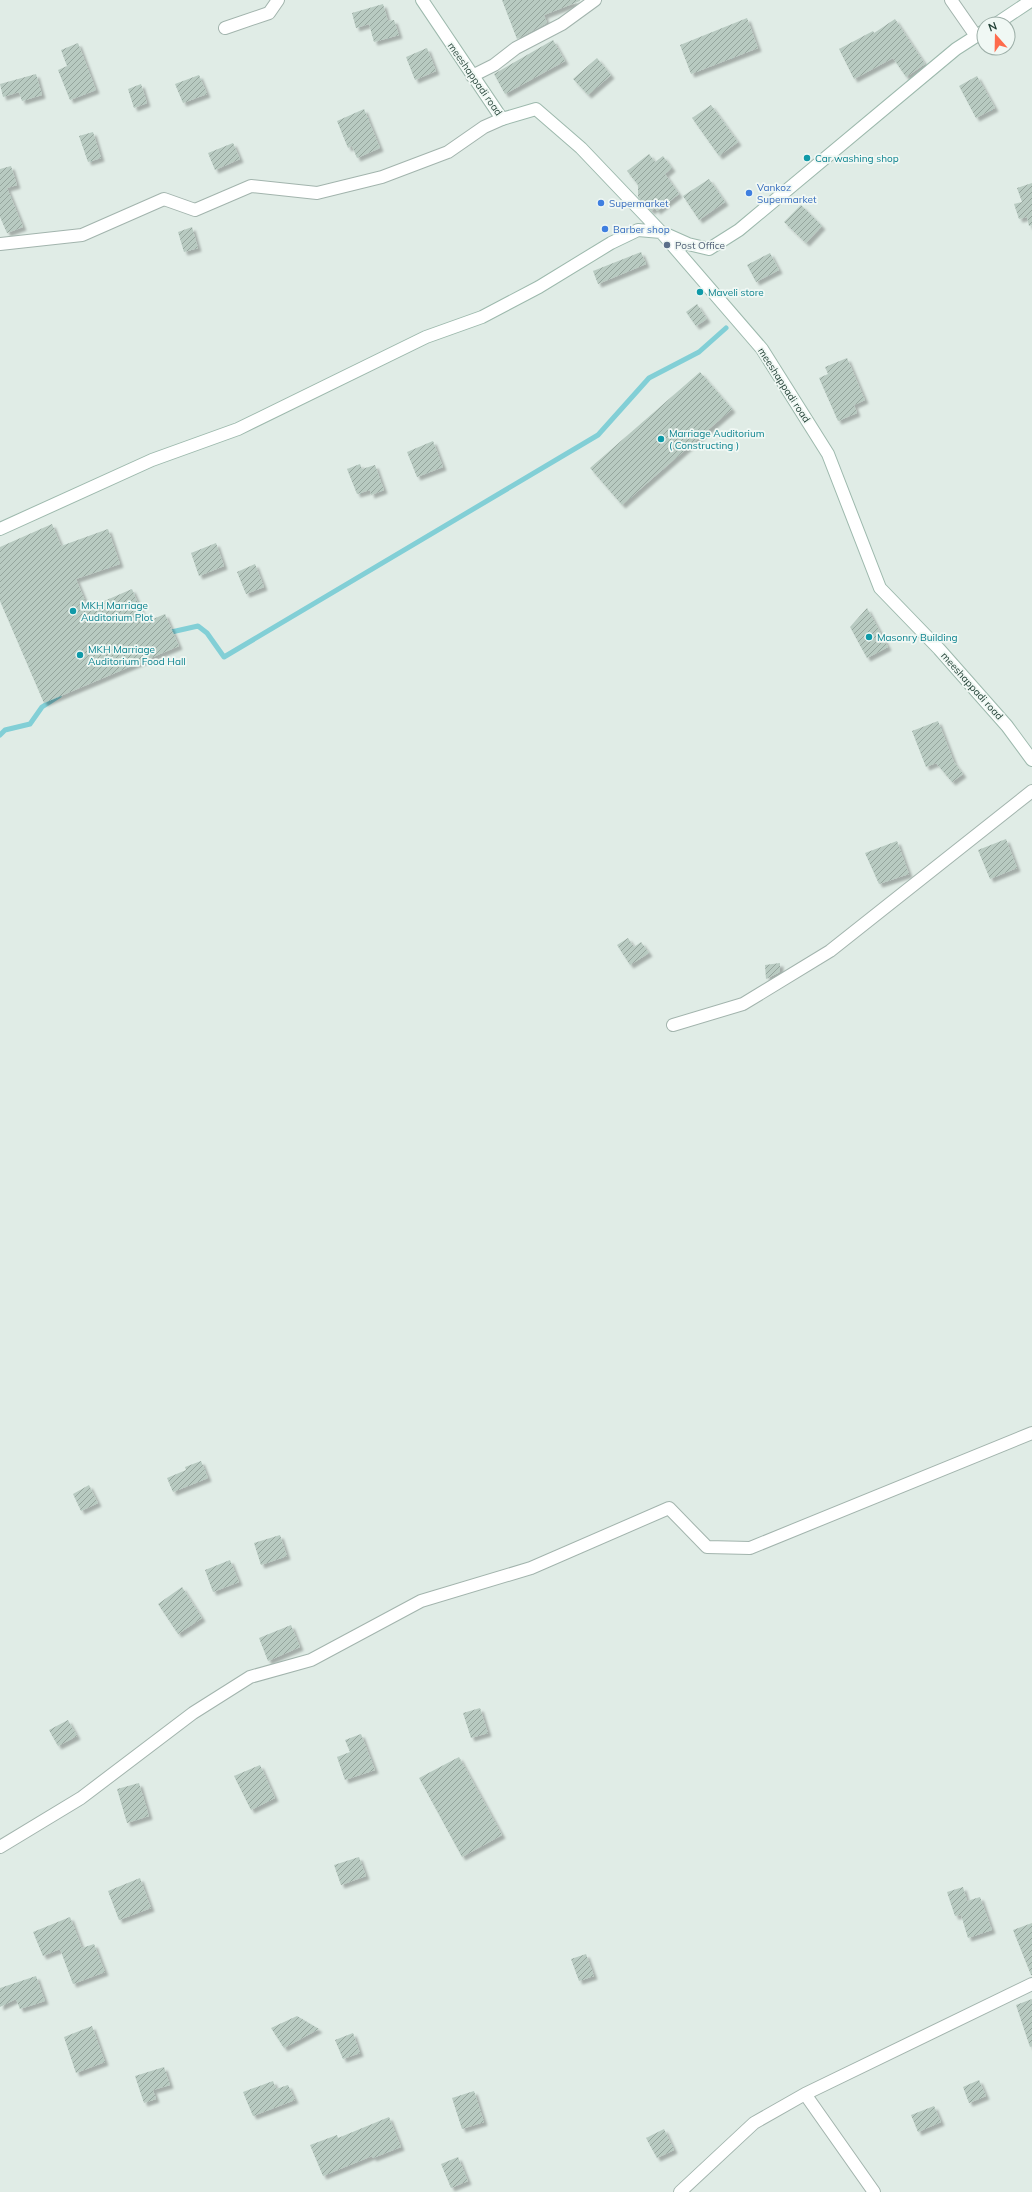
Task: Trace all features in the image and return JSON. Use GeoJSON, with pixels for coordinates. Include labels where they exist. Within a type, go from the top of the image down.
{"type":"FeatureCollection","features":[{"type":"Feature","properties":{"kind":"street"},"geometry":{"type":"LineString","coordinates":[[225,28],[269,13],[278,0]]}},
{"type":"Feature","properties":{"kind":"street","name":"meeshappadi road"},"geometry":{"type":"LineString","coordinates":[[422,0],[502,119],[536,109],[581,148],[661,232],[762,349],[828,454],[880,588],[939,649],[986,702],[1007,726],[1032,760]]}},
{"type":"Feature","properties":{"kind":"street"},"geometry":{"type":"LineString","coordinates":[[472,76],[494,65],[516,48],[562,24],[595,0]]}},
{"type":"Feature","properties":{"kind":"street"},"geometry":{"type":"LineString","coordinates":[[951,0],[976,29]]}},
{"type":"Feature","properties":{"kind":"street"},"geometry":{"type":"LineString","coordinates":[[1008,16],[1032,0]]}},
{"type":"Feature","properties":{"kind":"street"},"geometry":{"type":"LineString","coordinates":[[0,528],[152,460],[238,429],[426,337],[482,317],[539,287],[611,243],[638,230],[661,232],[688,244],[709,249],[739,230],[956,49],[976,36]]}},
{"type":"Feature","properties":{"kind":"street"},"geometry":{"type":"LineString","coordinates":[[0,244],[82,235],[164,199],[195,210],[251,186],[316,193],[382,177],[448,152],[484,127],[502,119]]}},
{"type":"Feature","properties":{"kind":"street"},"geometry":{"type":"LineString","coordinates":[[673,1025],[742,1004],[830,951],[1032,791]]}},
{"type":"Feature","properties":{"kind":"street"},"geometry":{"type":"LineString","coordinates":[[0,1847],[80,1798],[193,1713],[250,1677],[311,1660],[421,1601],[531,1568],[669,1508],[706,1547],[750,1548],[1032,1433]]}},
{"type":"Feature","properties":{"kind":"street"},"geometry":{"type":"LineString","coordinates":[[680,2192],[754,2123],[805,2094],[1032,1984]]}},
{"type":"Feature","properties":{"kind":"street"},"geometry":{"type":"LineString","coordinates":[[805,2094],[874,2192]]}},
{"type":"Feature","properties":{"kind":"building"},"geometry":{"type":"Polygon","coordinates":[[[502,0],[580,1],[544,15],[547,23],[517,39],[502,0]]]}},
{"type":"Feature","properties":{"kind":"building"},"geometry":{"type":"Polygon","coordinates":[[[383,4],[388,21],[394,20],[399,35],[374,42],[369,24],[356,28],[352,13],[383,4]]]}},
{"type":"Feature","properties":{"kind":"building"},"geometry":{"type":"Polygon","coordinates":[[[747,18],[758,48],[691,74],[680,45],[747,18]]]}},
{"type":"Feature","properties":{"kind":"building"},"geometry":{"type":"Polygon","coordinates":[[[895,19],[925,64],[906,77],[893,58],[854,79],[839,49],[873,31],[874,33],[895,19]]]}},
{"type":"Feature","properties":{"kind":"building"},"geometry":{"type":"Polygon","coordinates":[[[553,40],[565,61],[505,94],[494,74],[553,40]]]}},
{"type":"Feature","properties":{"kind":"building"},"geometry":{"type":"Polygon","coordinates":[[[78,43],[96,90],[70,100],[58,70],[67,66],[61,50],[78,43]]]}},
{"type":"Feature","properties":{"kind":"building"},"geometry":{"type":"Polygon","coordinates":[[[427,48],[436,71],[415,80],[406,57],[427,48]]]}},
{"type":"Feature","properties":{"kind":"building"},"geometry":{"type":"Polygon","coordinates":[[[597,58],[611,75],[588,95],[573,79],[597,58]]]}},
{"type":"Feature","properties":{"kind":"building"},"geometry":{"type":"Polygon","coordinates":[[[36,74],[42,95],[22,101],[19,92],[3,97],[0,84],[36,74]]]}},
{"type":"Feature","properties":{"kind":"building"},"geometry":{"type":"Polygon","coordinates":[[[199,75],[207,94],[183,103],[175,84],[199,75]]]}},
{"type":"Feature","properties":{"kind":"building"},"geometry":{"type":"Polygon","coordinates":[[[977,76],[995,108],[976,118],[959,86],[977,76]]]}},
{"type":"Feature","properties":{"kind":"building"},"geometry":{"type":"Polygon","coordinates":[[[141,84],[147,103],[134,108],[128,89],[141,84]]]}},
{"type":"Feature","properties":{"kind":"building"},"geometry":{"type":"Polygon","coordinates":[[[711,105],[738,142],[719,156],[692,118],[711,105]]]}},
{"type":"Feature","properties":{"kind":"building"},"geometry":{"type":"Polygon","coordinates":[[[364,109],[380,148],[357,158],[352,146],[348,148],[337,121],[364,109]]]}},
{"type":"Feature","properties":{"kind":"building"},"geometry":{"type":"Polygon","coordinates":[[[93,132],[101,158],[88,162],[79,136],[93,132]]]}},
{"type":"Feature","properties":{"kind":"building"},"geometry":{"type":"Polygon","coordinates":[[[233,143],[240,159],[215,170],[208,153],[233,143]]]}},
{"type":"Feature","properties":{"kind":"building"},"geometry":{"type":"Polygon","coordinates":[[[649,154],[655,162],[663,156],[672,168],[665,174],[679,194],[657,211],[655,208],[651,211],[638,197],[638,185],[627,171],[649,154]]]}},
{"type":"Feature","properties":{"kind":"building"},"geometry":{"type":"Polygon","coordinates":[[[11,166],[17,185],[7,188],[23,227],[7,233],[0,217],[0,169],[11,166]]]}},
{"type":"Feature","properties":{"kind":"building"},"geometry":{"type":"Polygon","coordinates":[[[709,179],[725,202],[699,220],[683,196],[709,179]]]}},
{"type":"Feature","properties":{"kind":"building"},"geometry":{"type":"Polygon","coordinates":[[[1032,183],[1032,225],[1029,226],[1027,217],[1019,219],[1014,204],[1022,202],[1017,188],[1032,183]]]}},
{"type":"Feature","properties":{"kind":"building"},"geometry":{"type":"Polygon","coordinates":[[[801,205],[822,226],[806,243],[784,222],[801,205]]]}},
{"type":"Feature","properties":{"kind":"building"},"geometry":{"type":"Polygon","coordinates":[[[192,227],[198,248],[184,252],[178,232],[192,227]]]}},
{"type":"Feature","properties":{"kind":"building"},"geometry":{"type":"Polygon","coordinates":[[[641,252],[646,264],[598,284],[593,271],[641,252]]]}},
{"type":"Feature","properties":{"kind":"building"},"geometry":{"type":"Polygon","coordinates":[[[770,253],[779,270],[756,282],[747,265],[770,253]]]}},
{"type":"Feature","properties":{"kind":"building"},"geometry":{"type":"Polygon","coordinates":[[[697,304],[707,319],[696,326],[686,312],[697,304]]]}},
{"type":"Feature","properties":{"kind":"building"},"geometry":{"type":"Polygon","coordinates":[[[847,358],[865,400],[854,405],[857,413],[838,421],[819,378],[828,374],[825,367],[847,358]]]}},
{"type":"Feature","properties":{"kind":"building","name":"Marriage Auditorium ( Constructing )"},"geometry":{"type":"Polygon","coordinates":[[[700,372],[732,409],[622,505],[590,468],[700,372]]]}},
{"type":"Feature","properties":{"kind":"building"},"geometry":{"type":"Polygon","coordinates":[[[433,441],[443,467],[417,477],[407,452],[433,441]]]}},
{"type":"Feature","properties":{"kind":"building"},"geometry":{"type":"Polygon","coordinates":[[[360,464],[362,469],[375,465],[384,490],[371,495],[370,490],[357,494],[347,469],[360,464]]]}},
{"type":"Feature","properties":{"kind":"building","name":"MKH Marriage Auditorium Plot"},"geometry":{"type":"Polygon","coordinates":[[[52,524],[61,546],[108,529],[120,564],[76,579],[88,608],[132,589],[146,622],[165,614],[179,646],[44,703],[0,601],[0,547],[52,524]]]}},
{"type":"Feature","properties":{"kind":"building"},"geometry":{"type":"Polygon","coordinates":[[[216,543],[224,566],[199,576],[191,553],[216,543]]]}},
{"type":"Feature","properties":{"kind":"building"},"geometry":{"type":"Polygon","coordinates":[[[255,564],[264,587],[246,594],[237,572],[255,564]]]}},
{"type":"Feature","properties":{"kind":"building","name":"Masonry Building"},"geometry":{"type":"Polygon","coordinates":[[[867,608],[888,647],[867,658],[850,627],[867,608]]]}},
{"type":"Feature","properties":{"kind":"building"},"geometry":{"type":"Polygon","coordinates":[[[938,721],[954,762],[963,774],[952,782],[936,763],[926,767],[912,731],[938,721]]]}},
{"type":"Feature","properties":{"kind":"building"},"geometry":{"type":"Polygon","coordinates":[[[1006,839],[1017,868],[990,879],[978,850],[1006,839]]]}},
{"type":"Feature","properties":{"kind":"building"},"geometry":{"type":"Polygon","coordinates":[[[897,841],[909,874],[879,884],[865,853],[897,841]]]}},
{"type":"Feature","properties":{"kind":"building"},"geometry":{"type":"Polygon","coordinates":[[[628,938],[634,947],[641,942],[649,953],[630,965],[617,945],[628,938]]]}},
{"type":"Feature","properties":{"kind":"building"},"geometry":{"type":"Polygon","coordinates":[[[780,963],[780,972],[766,979],[765,965],[780,963]]]}},
{"type":"Feature","properties":{"kind":"building"},"geometry":{"type":"Polygon","coordinates":[[[201,1461],[208,1478],[173,1492],[167,1478],[186,1470],[185,1467],[201,1461]]]}},
{"type":"Feature","properties":{"kind":"building"},"geometry":{"type":"Polygon","coordinates":[[[89,1485],[98,1503],[81,1511],[73,1494],[89,1485]]]}},
{"type":"Feature","properties":{"kind":"building"},"geometry":{"type":"Polygon","coordinates":[[[280,1535],[287,1556],[261,1565],[254,1543],[280,1535]]]}},
{"type":"Feature","properties":{"kind":"building"},"geometry":{"type":"Polygon","coordinates":[[[230,1560],[239,1582],[213,1592],[205,1570],[230,1560]]]}},
{"type":"Feature","properties":{"kind":"building"},"geometry":{"type":"Polygon","coordinates":[[[182,1587],[202,1618],[178,1634],[158,1604],[182,1587]]]}},
{"type":"Feature","properties":{"kind":"building"},"geometry":{"type":"Polygon","coordinates":[[[291,1625],[300,1647],[268,1661],[259,1638],[291,1625]]]}},
{"type":"Feature","properties":{"kind":"building"},"geometry":{"type":"Polygon","coordinates":[[[480,1708],[488,1733],[471,1738],[463,1713],[480,1708]]]}},
{"type":"Feature","properties":{"kind":"building"},"geometry":{"type":"Polygon","coordinates":[[[68,1720],[77,1736],[58,1746],[49,1730],[68,1720]]]}},
{"type":"Feature","properties":{"kind":"building"},"geometry":{"type":"Polygon","coordinates":[[[361,1734],[375,1770],[345,1780],[337,1757],[350,1752],[345,1740],[361,1734]]]}},
{"type":"Feature","properties":{"kind":"building"},"geometry":{"type":"Polygon","coordinates":[[[459,1757],[502,1835],[462,1857],[419,1778],[459,1757]]]}},
{"type":"Feature","properties":{"kind":"building"},"geometry":{"type":"Polygon","coordinates":[[[260,1765],[275,1798],[251,1810],[234,1776],[260,1765]]]}},
{"type":"Feature","properties":{"kind":"building"},"geometry":{"type":"Polygon","coordinates":[[[139,1783],[149,1816],[127,1823],[117,1789],[139,1783]]]}},
{"type":"Feature","properties":{"kind":"building"},"geometry":{"type":"Polygon","coordinates":[[[359,1857],[366,1876],[341,1885],[334,1865],[359,1857]]]}},
{"type":"Feature","properties":{"kind":"building"},"geometry":{"type":"Polygon","coordinates":[[[140,1878],[151,1908],[119,1920],[108,1891],[140,1878]]]}},
{"type":"Feature","properties":{"kind":"building"},"geometry":{"type":"Polygon","coordinates":[[[963,1887],[967,1901],[980,1897],[992,1930],[968,1938],[961,1915],[955,1916],[947,1892],[963,1887]]]}},
{"type":"Feature","properties":{"kind":"building"},"geometry":{"type":"Polygon","coordinates":[[[70,1917],[82,1948],[94,1944],[105,1972],[73,1984],[60,1949],[43,1956],[33,1932],[70,1917]]]}},
{"type":"Feature","properties":{"kind":"building"},"geometry":{"type":"Polygon","coordinates":[[[1032,1923],[1032,1975],[1031,1975],[1013,1930],[1032,1923]]]}},
{"type":"Feature","properties":{"kind":"building"},"geometry":{"type":"Polygon","coordinates":[[[586,1954],[594,1976],[579,1981],[571,1959],[586,1954]]]}},
{"type":"Feature","properties":{"kind":"building"},"geometry":{"type":"Polygon","coordinates":[[[36,1976],[45,2001],[20,2009],[16,1999],[0,2007],[0,1988],[36,1976]]]}},
{"type":"Feature","properties":{"kind":"building"},"geometry":{"type":"Polygon","coordinates":[[[1032,1999],[1032,2046],[1030,2047],[1016,2005],[1032,1999]]]}},
{"type":"Feature","properties":{"kind":"building"},"geometry":{"type":"Polygon","coordinates":[[[297,2016],[319,2029],[284,2048],[271,2028],[297,2016]]]}},
{"type":"Feature","properties":{"kind":"building"},"geometry":{"type":"Polygon","coordinates":[[[92,2026],[105,2062],[76,2073],[64,2037],[92,2026]]]}},
{"type":"Feature","properties":{"kind":"building"},"geometry":{"type":"Polygon","coordinates":[[[353,2033],[360,2053],[343,2059],[335,2040],[353,2033]]]}},
{"type":"Feature","properties":{"kind":"building"},"geometry":{"type":"Polygon","coordinates":[[[164,2067],[170,2085],[153,2090],[156,2099],[144,2103],[135,2076],[164,2067]]]}},
{"type":"Feature","properties":{"kind":"building"},"geometry":{"type":"Polygon","coordinates":[[[979,2080],[986,2096],[969,2103],[963,2087],[979,2080]]]}},
{"type":"Feature","properties":{"kind":"building"},"geometry":{"type":"Polygon","coordinates":[[[273,2081],[276,2089],[288,2085],[295,2100],[253,2116],[243,2092],[273,2081]]]}},
{"type":"Feature","properties":{"kind":"building"},"geometry":{"type":"Polygon","coordinates":[[[474,2091],[484,2122],[462,2129],[452,2098],[474,2091]]]}},
{"type":"Feature","properties":{"kind":"building"},"geometry":{"type":"Polygon","coordinates":[[[934,2106],[941,2122],[918,2132],[911,2115],[934,2106]]]}},
{"type":"Feature","properties":{"kind":"building"},"geometry":{"type":"Polygon","coordinates":[[[389,2117],[401,2147],[373,2158],[372,2156],[323,2176],[310,2145],[337,2135],[338,2138],[389,2117]]]}},
{"type":"Feature","properties":{"kind":"building"},"geometry":{"type":"Polygon","coordinates":[[[664,2129],[674,2150],[657,2158],[646,2138],[664,2129]]]}},
{"type":"Feature","properties":{"kind":"building"},"geometry":{"type":"Polygon","coordinates":[[[458,2157],[468,2181],[451,2188],[441,2164],[458,2157]]]}},
{"type":"Feature","properties":{"kind":"waterway"},"geometry":{"type":"LineString","coordinates":[[167,633],[198,626],[207,633],[224,657],[598,435],[649,378],[699,352],[726,328]]}},
{"type":"Feature","properties":{"kind":"waterway"},"geometry":{"type":"LineString","coordinates":[[0,735],[5,730],[30,724],[42,707],[59,696]]}},
{"type":"Feature","properties":{"kind":"place","name":"Car washing shop"},"geometry":{"type":"Point","coordinates":[807,158]}},
{"type":"Feature","properties":{"kind":"place","name":"Vankoz Supermarket"},"geometry":{"type":"Point","coordinates":[749,193]}},
{"type":"Feature","properties":{"kind":"place","name":"Supermarket"},"geometry":{"type":"Point","coordinates":[601,203]}},
{"type":"Feature","properties":{"kind":"place","name":"Barber shop"},"geometry":{"type":"Point","coordinates":[605,229]}},
{"type":"Feature","properties":{"kind":"place","name":"Post Office"},"geometry":{"type":"Point","coordinates":[667,245]}},
{"type":"Feature","properties":{"kind":"place","name":"Maveli store"},"geometry":{"type":"Point","coordinates":[700,292]}},
{"type":"Feature","properties":{"kind":"place","name":"Marriage Auditorium ( Constructing )"},"geometry":{"type":"Point","coordinates":[661,439]}},
{"type":"Feature","properties":{"kind":"place","name":"MKH Marriage Auditorium Plot"},"geometry":{"type":"Point","coordinates":[73,611]}},
{"type":"Feature","properties":{"kind":"place","name":"Masonry Building"},"geometry":{"type":"Point","coordinates":[869,637]}},
{"type":"Feature","properties":{"kind":"place","name":"MKH Marriage Auditorium Food Hall"},"geometry":{"type":"Point","coordinates":[80,655]}}]}
